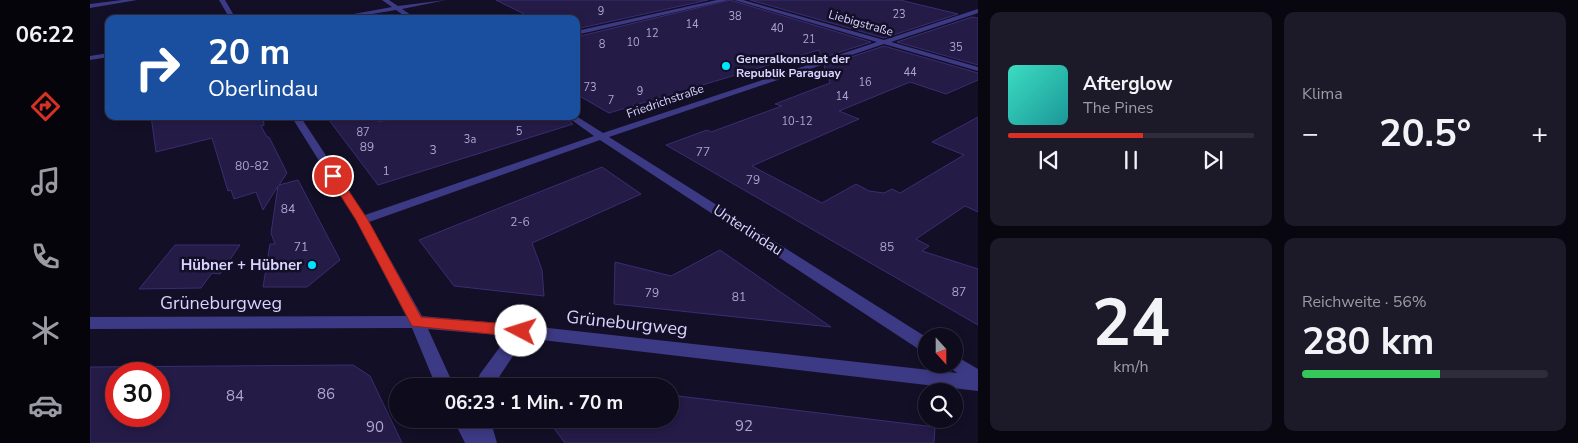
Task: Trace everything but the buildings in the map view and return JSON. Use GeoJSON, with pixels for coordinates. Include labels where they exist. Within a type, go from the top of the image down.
{"type":"FeatureCollection","features":[{"type":"Feature","properties":{"kind":"street"},"geometry":{"type":"LineString","coordinates":[[90,6],[134,0]]}},
{"type":"Feature","properties":{"kind":"street"},"geometry":{"type":"LineString","coordinates":[[222,0],[231,15]]}},
{"type":"Feature","properties":{"kind":"street"},"geometry":{"type":"LineString","coordinates":[[385,0],[407,15]]}},
{"type":"Feature","properties":{"kind":"street"},"geometry":{"type":"LineString","coordinates":[[353,15],[443,0]]}},
{"type":"Feature","properties":{"kind":"street"},"geometry":{"type":"LineString","coordinates":[[580,32],[725,0]]}},
{"type":"Feature","properties":{"kind":"street","name":"Liebigstraße"},"geometry":{"type":"LineString","coordinates":[[737,0],[978,69]]}},
{"type":"Feature","properties":{"kind":"street","name":"Friedrichstraße"},"geometry":{"type":"LineString","coordinates":[[362,220],[602,136],[978,11]]}},
{"type":"Feature","properties":{"kind":"street"},"geometry":{"type":"LineString","coordinates":[[90,58],[105,56]]}},
{"type":"Feature","properties":{"kind":"street"},"geometry":{"type":"LineString","coordinates":[[298,120],[362,220],[417,322],[442,378]]}},
{"type":"Feature","properties":{"kind":"street","name":"Unterlindau"},"geometry":{"type":"LineString","coordinates":[[576,120],[918,340]]}},
{"type":"Feature","properties":{"kind":"street","name":"Grüneburgweg"},"geometry":{"type":"LineString","coordinates":[[90,323],[417,322],[521,331],[978,382]]}},
{"type":"Feature","properties":{"kind":"street"},"geometry":{"type":"LineString","coordinates":[[487,378],[521,331]]}},
{"type":"Feature","properties":{"kind":"street"},"geometry":{"type":"LineString","coordinates":[[963,368],[978,378]]}},
{"type":"Feature","properties":{"kind":"street"},"geometry":{"type":"LineString","coordinates":[[467,428],[475,443]]}},
{"type":"Feature","properties":{"kind":"street"},"geometry":{"type":"LineString","coordinates":[[483,428],[487,443]]}},
{"type":"Feature","properties":{"kind":"place","name":"Generalkonsulat der Republik Paraguay"},"geometry":{"type":"Point","coordinates":[726,66]}},
{"type":"Feature","properties":{"kind":"place","name":"Hübner + Hübner"},"geometry":{"type":"Point","coordinates":[312,265]}},
{"type":"Feature","properties":{"kind":"route"},"geometry":{"type":"LineString","coordinates":[[333,176],[362,220],[417,322],[521,331]]}}]}
